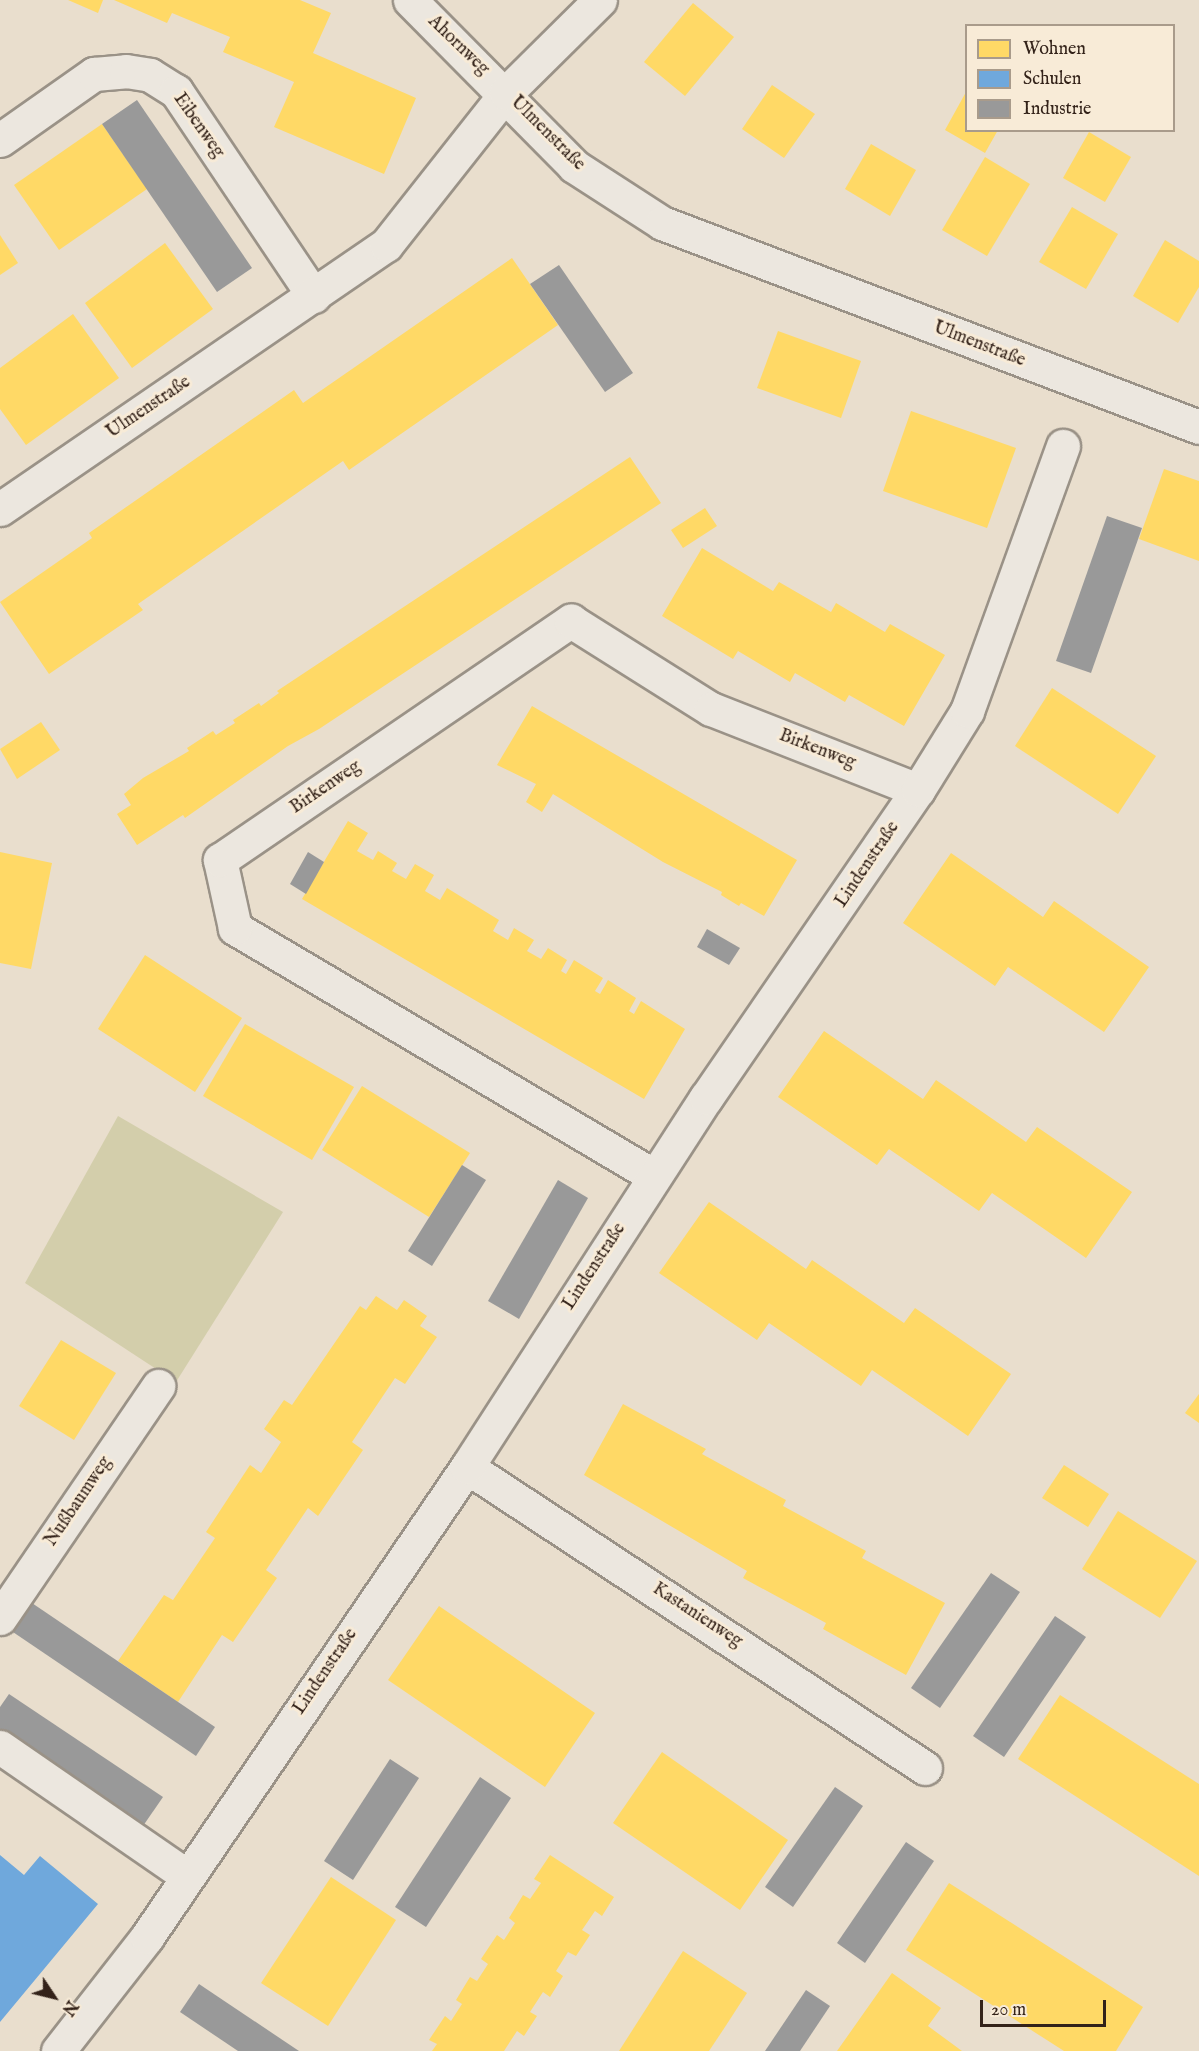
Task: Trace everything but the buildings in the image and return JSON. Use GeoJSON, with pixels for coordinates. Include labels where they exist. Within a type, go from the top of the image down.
{"type":"FeatureCollection","features":[{"type":"Feature","properties":{"kind":"street","name":"Ahornweg"},"geometry":{"type":"LineString","coordinates":[[410,0],[506,93]]}},
{"type":"Feature","properties":{"kind":"street"},"geometry":{"type":"LineString","coordinates":[[506,93],[600,0]]}},
{"type":"Feature","properties":{"kind":"street","name":"Eibenweg"},"geometry":{"type":"LineString","coordinates":[[0,140],[94,74],[126,71],[150,75],[176,91],[314,296]]}},
{"type":"Feature","properties":{"kind":"street","name":"Ulmenstraße"},"geometry":{"type":"LineString","coordinates":[[0,509],[386,245],[506,93],[574,166],[662,223],[1199,427]]}},
{"type":"Feature","properties":{"kind":"street","name":"Lindenstraße"},"geometry":{"type":"LineString","coordinates":[[58,2051],[147,1937],[467,1467],[654,1176],[918,790],[967,711],[1063,446]]}},
{"type":"Feature","properties":{"kind":"street","name":"Birkenweg"},"geometry":{"type":"LineString","coordinates":[[654,1176],[235,928],[220,860],[571,621],[711,709],[918,790]]}},
{"type":"Feature","properties":{"kind":"street","name":"Nußbaumweg"},"geometry":{"type":"LineString","coordinates":[[0,1618],[158,1386]]}},
{"type":"Feature","properties":{"kind":"street","name":"Kastanienweg"},"geometry":{"type":"LineString","coordinates":[[467,1467],[925,1768]]}},
{"type":"Feature","properties":{"kind":"street"},"geometry":{"type":"LineString","coordinates":[[0,1747],[187,1876]]}},
{"type":"Feature","properties":{"kind":"shaded area"},"geometry":{"type":"Polygon","coordinates":[[[118,1116],[283,1212],[176,1382],[25,1283],[118,1116]]]}}]}
